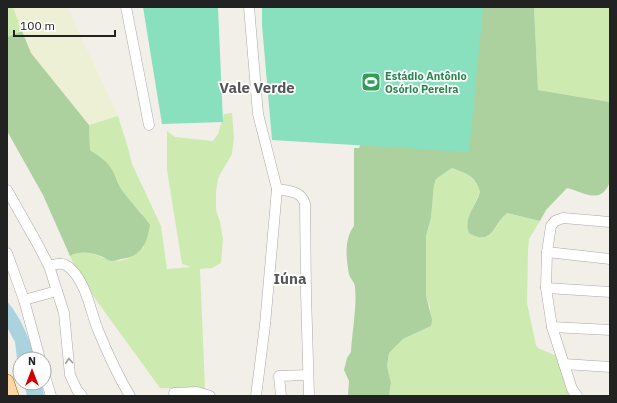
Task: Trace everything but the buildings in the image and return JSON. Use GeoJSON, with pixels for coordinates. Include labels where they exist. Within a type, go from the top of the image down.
{"type":"FeatureCollection","features":[{"type":"Feature","properties":{"kind":"main road"},"geometry":{"type":"LineString","coordinates":[[7,381],[12,396]]}},
{"type":"Feature","properties":{"kind":"street"},"geometry":{"type":"LineString","coordinates":[[126,7],[149,126]]}},
{"type":"Feature","properties":{"kind":"street"},"geometry":{"type":"LineString","coordinates":[[249,7],[258,114],[277,189],[265,325],[256,396]]}},
{"type":"Feature","properties":{"kind":"street"},"geometry":{"type":"LineString","coordinates":[[277,189],[295,192],[304,199],[305,204],[309,396]]}},
{"type":"Feature","properties":{"kind":"street"},"geometry":{"type":"LineString","coordinates":[[7,190],[38,243],[49,266],[64,313],[70,375],[77,390],[82,396]]}},
{"type":"Feature","properties":{"kind":"street"},"geometry":{"type":"LineString","coordinates":[[577,396],[572,389],[552,327],[546,288],[547,252],[550,226],[555,221],[563,218],[610,222]]}},
{"type":"Feature","properties":{"kind":"street"},"geometry":{"type":"LineString","coordinates":[[547,252],[610,259]]}},
{"type":"Feature","properties":{"kind":"street"},"geometry":{"type":"LineString","coordinates":[[7,253],[24,300],[38,351]]}},
{"type":"Feature","properties":{"kind":"street"},"geometry":{"type":"LineString","coordinates":[[49,266],[57,263],[64,264],[70,268],[80,281],[98,330],[130,396]]}},
{"type":"Feature","properties":{"kind":"street"},"geometry":{"type":"LineString","coordinates":[[546,288],[610,292]]}},
{"type":"Feature","properties":{"kind":"street"},"geometry":{"type":"LineString","coordinates":[[24,300],[57,291]]}},
{"type":"Feature","properties":{"kind":"street"},"geometry":{"type":"LineString","coordinates":[[552,327],[610,330]]}},
{"type":"Feature","properties":{"kind":"street"},"geometry":{"type":"LineString","coordinates":[[564,364],[610,367]]}},
{"type":"Feature","properties":{"kind":"street"},"geometry":{"type":"LineString","coordinates":[[281,396],[279,376],[308,375]]}},
{"type":"Feature","properties":{"kind":"street"},"geometry":{"type":"LineString","coordinates":[[174,392],[197,392],[210,396]]}},
{"type":"Feature","properties":{"kind":"green space"},"geometry":{"type":"Polygon","coordinates":[[[7,7],[13,7],[22,31],[7,37],[7,7]]]}},
{"type":"Feature","properties":{"kind":"green space"},"geometry":{"type":"Polygon","coordinates":[[[13,7],[67,7],[118,116],[89,125],[31,53],[13,7]]]}},
{"type":"Feature","properties":{"kind":"green space"},"geometry":{"type":"Polygon","coordinates":[[[143,7],[218,7],[223,122],[162,124],[143,7]]]}},
{"type":"Feature","properties":{"kind":"green space","name":"Estádio Antônio Osório Pereira"},"geometry":{"type":"Polygon","coordinates":[[[262,7],[483,8],[469,152],[272,140],[262,25],[262,7]]]}},
{"type":"Feature","properties":{"kind":"green space"},"geometry":{"type":"Polygon","coordinates":[[[431,7],[534,7],[538,90],[610,102],[610,182],[602,193],[592,196],[567,188],[546,210],[540,221],[507,213],[488,236],[477,237],[469,233],[468,228],[469,217],[480,192],[476,182],[470,176],[452,168],[436,179],[434,185],[431,218],[426,236],[426,295],[432,320],[431,326],[403,339],[389,353],[387,366],[391,383],[389,396],[348,396],[349,381],[344,370],[347,358],[351,352],[355,303],[355,285],[350,277],[347,262],[347,243],[354,226],[354,148],[359,148],[364,135],[431,7]]]}},
{"type":"Feature","properties":{"kind":"green space"},"geometry":{"type":"Polygon","coordinates":[[[534,7],[610,7],[610,102],[538,90],[534,7]]]}},
{"type":"Feature","properties":{"kind":"green space"},"geometry":{"type":"Polygon","coordinates":[[[22,31],[31,53],[89,125],[90,150],[109,165],[122,190],[150,225],[147,238],[142,248],[139,252],[128,258],[110,261],[91,253],[78,253],[70,256],[43,195],[7,131],[7,37],[22,31]]]}},
{"type":"Feature","properties":{"kind":"green space"},"geometry":{"type":"Polygon","coordinates":[[[232,113],[234,138],[232,154],[218,178],[216,192],[216,210],[223,239],[221,263],[212,268],[200,269],[205,389],[160,388],[78,275],[70,256],[86,253],[119,261],[133,256],[144,247],[142,213],[133,205],[122,191],[116,178],[102,159],[90,150],[89,125],[118,116],[132,164],[161,226],[167,269],[191,267],[182,264],[167,170],[167,131],[175,137],[213,141],[218,134],[224,114],[232,113]]]}},
{"type":"Feature","properties":{"kind":"green space"},"geometry":{"type":"Polygon","coordinates":[[[452,168],[469,176],[478,186],[480,192],[470,214],[481,238],[490,234],[507,213],[540,221],[529,239],[527,303],[536,345],[538,348],[557,356],[569,396],[389,396],[391,383],[387,366],[389,353],[403,339],[431,326],[430,307],[426,295],[426,236],[431,218],[434,185],[436,179],[452,168]]]}},
{"type":"Feature","properties":{"kind":"water"},"geometry":{"type":"Polygon","coordinates":[[[7,301],[24,328],[32,351],[16,351],[15,342],[7,327],[7,301]]]}},
{"type":"Feature","properties":{"kind":"water"},"geometry":{"type":"Polygon","coordinates":[[[26,391],[43,391],[44,396],[27,396],[26,391]]]}},
{"type":"Feature","properties":{"kind":"place","name":"Estádio Antônio Osório Pereira"},"geometry":{"type":"Point","coordinates":[371,82]}},
{"type":"Feature","properties":{"kind":"district","name":"Vale Verde"},"geometry":{"type":"Point","coordinates":[257,88]}},
{"type":"Feature","properties":{"kind":"district","name":"Iúna"},"geometry":{"type":"Point","coordinates":[290,279]}}]}
